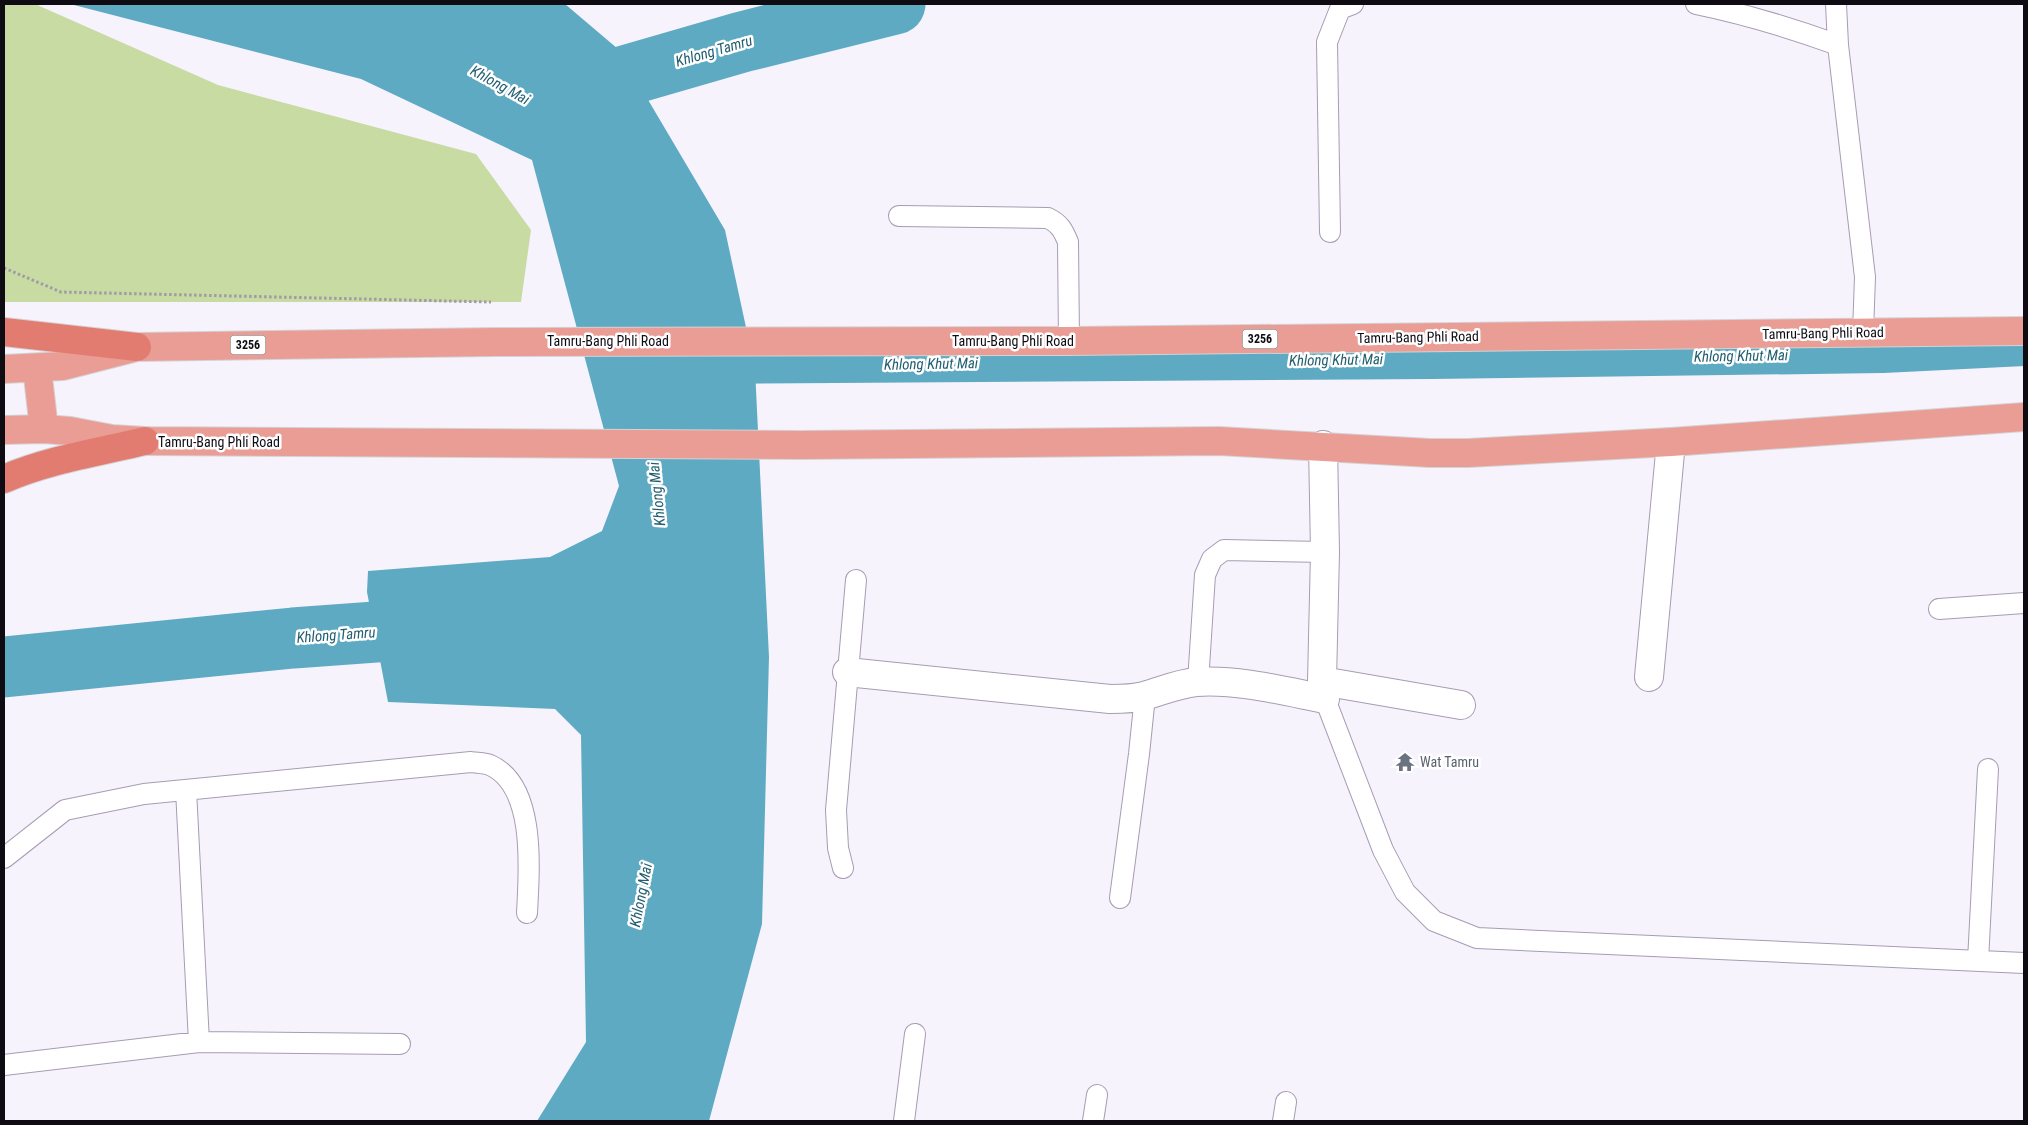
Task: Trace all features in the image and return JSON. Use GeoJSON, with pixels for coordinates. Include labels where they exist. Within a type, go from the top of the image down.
{"type":"FeatureCollection","features":[{"type":"Feature","properties":{"kind":"highway"},"geometry":{"type":"LineString","coordinates":[[4,332],[137,347]]}},
{"type":"Feature","properties":{"kind":"highway"},"geometry":{"type":"LineString","coordinates":[[4,479],[32,469],[145,441]]}},
{"type":"Feature","properties":{"kind":"main road","name":"Tamru-Bang Phli Road"},"geometry":{"type":"LineString","coordinates":[[4,369],[63,366],[137,347],[495,342],[1069,341],[2024,331]]}},
{"type":"Feature","properties":{"kind":"main road"},"geometry":{"type":"LineString","coordinates":[[37,368],[44,429]]}},
{"type":"Feature","properties":{"kind":"main road","name":"Tamru-Bang Phli Road"},"geometry":{"type":"LineString","coordinates":[[4,430],[44,429],[70,431],[112,439],[145,441],[801,445],[1219,440],[1389,451],[1459,453],[1671,442],[2024,417]]}},
{"type":"Feature","properties":{"kind":"street"},"geometry":{"type":"LineString","coordinates":[[1649,677],[1671,442]]}},
{"type":"Feature","properties":{"kind":"street"},"geometry":{"type":"LineString","coordinates":[[1323,446],[1325,552],[1324,690]]}},
{"type":"Feature","properties":{"kind":"street"},"geometry":{"type":"LineString","coordinates":[[847,672],[1110,699],[1145,696],[1175,685],[1198,682],[1268,688],[1324,690],[1461,705]]}},
{"type":"Feature","properties":{"kind":"lane"},"geometry":{"type":"LineString","coordinates":[[1330,232],[1327,42],[1340,9],[1353,4]]}},
{"type":"Feature","properties":{"kind":"lane"},"geometry":{"type":"LineString","coordinates":[[1696,4],[1734,12],[1796,30],[1838,45]]}},
{"type":"Feature","properties":{"kind":"lane"},"geometry":{"type":"LineString","coordinates":[[1836,4],[1838,45],[1865,278],[1864,332]]}},
{"type":"Feature","properties":{"kind":"lane"},"geometry":{"type":"LineString","coordinates":[[900,216],[1048,218],[1056,222],[1063,229],[1068,242],[1070,278],[1069,341]]}},
{"type":"Feature","properties":{"kind":"lane"},"geometry":{"type":"LineString","coordinates":[[1198,682],[1205,575],[1212,559],[1224,550],[1325,552]]}},
{"type":"Feature","properties":{"kind":"lane"},"geometry":{"type":"LineString","coordinates":[[843,868],[838,848],[836,810],[856,580]]}},
{"type":"Feature","properties":{"kind":"lane"},"geometry":{"type":"LineString","coordinates":[[1939,609],[2024,603]]}},
{"type":"Feature","properties":{"kind":"lane"},"geometry":{"type":"LineString","coordinates":[[1324,690],[1384,850],[1405,892],[1434,922],[1477,938],[2024,964]]}},
{"type":"Feature","properties":{"kind":"lane"},"geometry":{"type":"LineString","coordinates":[[1120,898],[1145,696]]}},
{"type":"Feature","properties":{"kind":"lane"},"geometry":{"type":"LineString","coordinates":[[4,858],[65,810],[116,798],[471,762],[490,765],[514,788],[519,801],[529,844],[527,913]]}},
{"type":"Feature","properties":{"kind":"lane"},"geometry":{"type":"LineString","coordinates":[[1978,961],[1988,769]]}},
{"type":"Feature","properties":{"kind":"lane"},"geometry":{"type":"LineString","coordinates":[[186,790],[199,1042]]}},
{"type":"Feature","properties":{"kind":"lane"},"geometry":{"type":"LineString","coordinates":[[904,1121],[915,1034]]}},
{"type":"Feature","properties":{"kind":"lane"},"geometry":{"type":"LineString","coordinates":[[4,1065],[199,1042],[400,1044]]}},
{"type":"Feature","properties":{"kind":"lane"},"geometry":{"type":"LineString","coordinates":[[1093,1121],[1097,1095]]}},
{"type":"Feature","properties":{"kind":"path"},"geometry":{"type":"LineString","coordinates":[[4,268],[61,292],[491,302]]}},
{"type":"Feature","properties":{"kind":"green space"},"geometry":{"type":"Polygon","coordinates":[[[4,4],[35,4],[218,85],[476,154],[531,230],[521,302],[4,302],[4,4]]]}},
{"type":"Feature","properties":{"kind":"water","name":"Khlong Mai"},"geometry":{"type":"Polygon","coordinates":[[[70,4],[565,4],[618,49],[725,230],[755,369],[769,657],[762,924],[709,1121],[537,1121],[586,1042],[581,735],[555,709],[388,702],[367,592],[368,571],[550,557],[602,531],[619,486],[532,160],[361,79],[70,4]]]}},
{"type":"Feature","properties":{"kind":"waterway","name":"Khlong Tamru"},"geometry":{"type":"LineString","coordinates":[[552,97],[742,42],[895,4]]}},
{"type":"Feature","properties":{"kind":"waterway","name":"Khlong Khut Mai"},"geometry":{"type":"LineString","coordinates":[[706,366],[1432,361],[1883,355],[2024,348]]}},
{"type":"Feature","properties":{"kind":"waterway","name":"Khlong Tamru"},"geometry":{"type":"LineString","coordinates":[[4,667],[293,638],[458,626]]}},
{"type":"Feature","properties":{"kind":"place","name":"Wat Tamru"},"geometry":{"type":"Point","coordinates":[1405,762]}}]}
